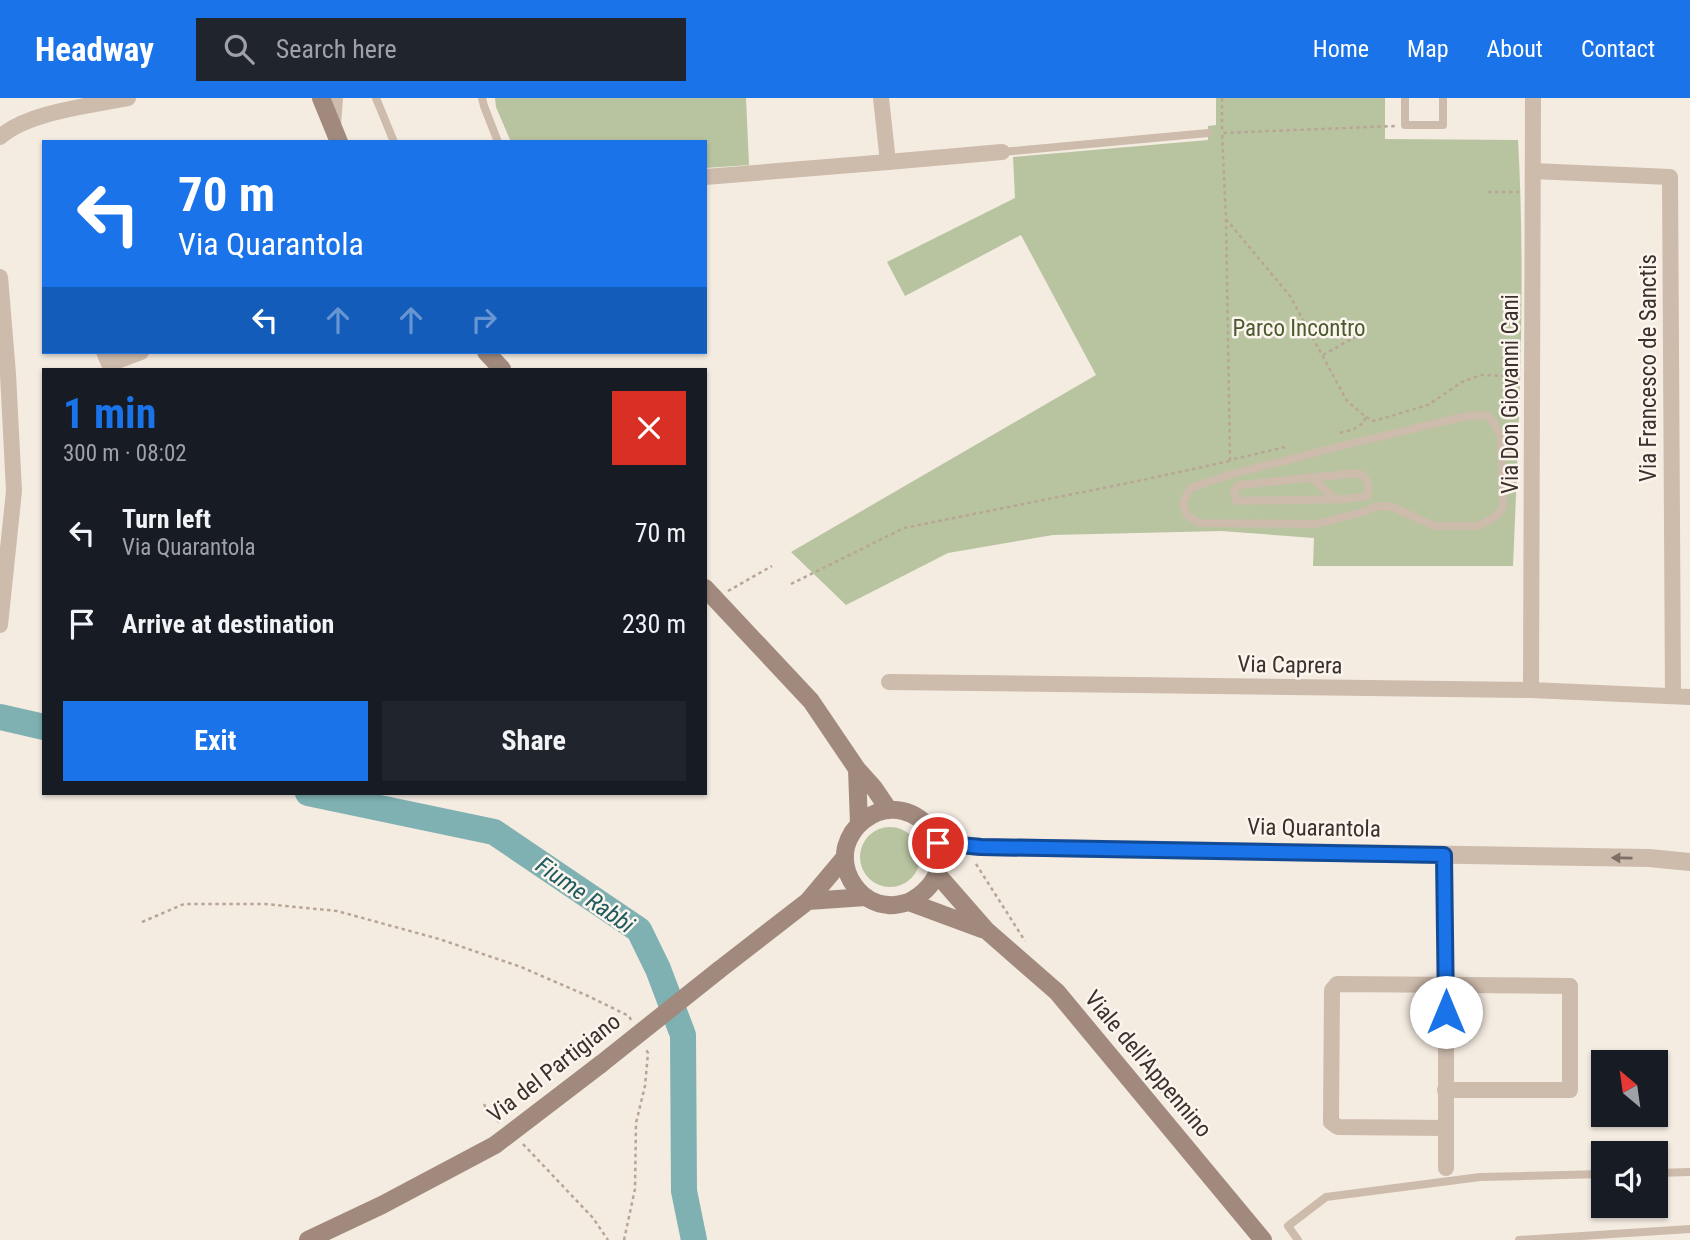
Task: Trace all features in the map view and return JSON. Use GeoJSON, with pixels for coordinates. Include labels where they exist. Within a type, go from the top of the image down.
{"type":"FeatureCollection","features":[{"type":"Feature","properties":{"kind":"main road"},"geometry":{"type":"LineString","coordinates":[[321,98],[336,135]]}},
{"type":"Feature","properties":{"kind":"main road"},"geometry":{"type":"LineString","coordinates":[[488,354],[501,368]]}},
{"type":"Feature","properties":{"kind":"main road"},"geometry":{"type":"LineString","coordinates":[[707,590],[811,701],[857,769],[889,810]]}},
{"type":"Feature","properties":{"kind":"main road"},"geometry":{"type":"LineString","coordinates":[[857,769],[859,824]]}},
{"type":"Feature","properties":{"kind":"main road"},"geometry":{"type":"LineString","coordinates":[[866,897],[854,886],[847,872],[845,857],[851,834],[859,824],[878,812],[902,811],[914,815],[932,831],[938,843],[940,864],[931,886],[909,902]]}},
{"type":"Feature","properties":{"kind":"main road","name":"Via del Partigiano"},"geometry":{"type":"LineString","coordinates":[[308,1240],[382,1205],[495,1145],[808,901],[845,857]]}},
{"type":"Feature","properties":{"kind":"main road","name":"Viale dell'Appennino"},"geometry":{"type":"LineString","coordinates":[[937,874],[986,930],[1057,992],[1263,1240]]}},
{"type":"Feature","properties":{"kind":"main road"},"geometry":{"type":"LineString","coordinates":[[808,901],[866,897]]}},
{"type":"Feature","properties":{"kind":"main road","name":"Viale dell'Appennino"},"geometry":{"type":"LineString","coordinates":[[866,897],[887,905],[909,902],[986,930]]}},
{"type":"Feature","properties":{"kind":"street"},"geometry":{"type":"LineString","coordinates":[[0,137],[11,127],[48,114],[128,98]]}},
{"type":"Feature","properties":{"kind":"street"},"geometry":{"type":"LineString","coordinates":[[335,98],[336,135]]}},
{"type":"Feature","properties":{"kind":"street"},"geometry":{"type":"LineString","coordinates":[[881,98],[887,162]]}},
{"type":"Feature","properties":{"kind":"street","name":"Via Don Giovanni Cani"},"geometry":{"type":"LineString","coordinates":[[1531,690],[1533,98]]}},
{"type":"Feature","properties":{"kind":"street"},"geometry":{"type":"LineString","coordinates":[[707,177],[1002,152]]}},
{"type":"Feature","properties":{"kind":"street","name":"Via Francesco de Sanctis"},"geometry":{"type":"LineString","coordinates":[[1533,171],[1670,177],[1682,696]]}},
{"type":"Feature","properties":{"kind":"street"},"geometry":{"type":"LineString","coordinates":[[0,276],[14,491],[0,625]]}},
{"type":"Feature","properties":{"kind":"street"},"geometry":{"type":"LineString","coordinates":[[105,354],[109,364],[136,354]]}},
{"type":"Feature","properties":{"kind":"street","name":"Via Caprera"},"geometry":{"type":"LineString","coordinates":[[889,682],[1531,690],[1682,696]]}},
{"type":"Feature","properties":{"kind":"street","name":"Via Quarantola"},"geometry":{"type":"LineString","coordinates":[[938,843],[981,847],[1649,858],[1690,862]]}},
{"type":"Feature","properties":{"kind":"street"},"geometry":{"type":"LineString","coordinates":[[1444,855],[1446,1168]]}},
{"type":"Feature","properties":{"kind":"street"},"geometry":{"type":"LineString","coordinates":[[1445,1090],[1570,1090],[1570,986],[1337,984],[1332,990],[1331,1122],[1338,1127],[1446,1128]]}},
{"type":"Feature","properties":{"kind":"lane"},"geometry":{"type":"LineString","coordinates":[[376,98],[393,140]]}},
{"type":"Feature","properties":{"kind":"lane"},"geometry":{"type":"LineString","coordinates":[[482,98],[497,140]]}},
{"type":"Feature","properties":{"kind":"lane"},"geometry":{"type":"LineString","coordinates":[[1405,98],[1405,125],[1443,125],[1443,98]]}},
{"type":"Feature","properties":{"kind":"lane"},"geometry":{"type":"LineString","coordinates":[[1002,152],[1208,133]]}},
{"type":"Feature","properties":{"kind":"lane"},"geometry":{"type":"LineString","coordinates":[[1487,415],[1501,437],[1503,506],[1497,516],[1478,526],[1435,526],[1392,506],[1377,506],[1317,524],[1199,523],[1187,515],[1183,503],[1190,488],[1232,474],[1467,416],[1487,415]]}},
{"type":"Feature","properties":{"kind":"lane"},"geometry":{"type":"LineString","coordinates":[[1271,501],[1276,463]]}},
{"type":"Feature","properties":{"kind":"lane"},"geometry":{"type":"LineString","coordinates":[[1358,472],[1366,476],[1368,496],[1236,501],[1234,490],[1239,485],[1274,481],[1358,472]]}},
{"type":"Feature","properties":{"kind":"lane"},"geometry":{"type":"LineString","coordinates":[[1311,477],[1335,499]]}},
{"type":"Feature","properties":{"kind":"lane"},"geometry":{"type":"LineString","coordinates":[[1668,1173],[1690,1172]]}},
{"type":"Feature","properties":{"kind":"lane"},"geometry":{"type":"LineString","coordinates":[[1298,1240],[1288,1226],[1326,1198],[1480,1177],[1591,1174]]}},
{"type":"Feature","properties":{"kind":"lane"},"geometry":{"type":"LineString","coordinates":[[1519,1240],[1690,1229]]}},
{"type":"Feature","properties":{"kind":"path"},"geometry":{"type":"LineString","coordinates":[[1222,98],[1232,474]]}},
{"type":"Feature","properties":{"kind":"path"},"geometry":{"type":"LineString","coordinates":[[1208,133],[1405,125]]}},
{"type":"Feature","properties":{"kind":"path"},"geometry":{"type":"LineString","coordinates":[[1488,192],[1533,192]]}},
{"type":"Feature","properties":{"kind":"path"},"geometry":{"type":"LineString","coordinates":[[1226,219],[1290,296],[1347,401],[1366,417],[1374,421],[1428,405],[1462,382],[1481,375],[1532,376]]}},
{"type":"Feature","properties":{"kind":"path"},"geometry":{"type":"LineString","coordinates":[[1323,355],[1362,333]]}},
{"type":"Feature","properties":{"kind":"path"},"geometry":{"type":"LineString","coordinates":[[1329,436],[1354,429],[1363,424],[1366,417]]}},
{"type":"Feature","properties":{"kind":"path"},"geometry":{"type":"LineString","coordinates":[[791,584],[904,528],[1133,482],[1292,445]]}},
{"type":"Feature","properties":{"kind":"path"},"geometry":{"type":"LineString","coordinates":[[725,593],[772,566]]}},
{"type":"Feature","properties":{"kind":"path"},"geometry":{"type":"LineString","coordinates":[[981,847],[981,858],[975,863],[1029,948]]}},
{"type":"Feature","properties":{"kind":"path"},"geometry":{"type":"LineString","coordinates":[[142,922],[184,904],[265,904],[337,911],[439,939],[521,967],[629,1016],[635,1028]]}},
{"type":"Feature","properties":{"kind":"path"},"geometry":{"type":"LineString","coordinates":[[624,1240],[635,1189],[636,1123],[645,1086],[648,1053],[642,1041]]}},
{"type":"Feature","properties":{"kind":"path"},"geometry":{"type":"LineString","coordinates":[[484,1104],[488,1112],[501,1124]]}},
{"type":"Feature","properties":{"kind":"path"},"geometry":{"type":"LineString","coordinates":[[521,1142],[593,1218],[608,1240]]}},
{"type":"Feature","properties":{"kind":"green space"},"geometry":{"type":"Polygon","coordinates":[[[495,98],[746,98],[749,165],[707,168],[707,140],[510,140],[496,107],[495,98]]]}},
{"type":"Feature","properties":{"kind":"green space","name":"Parco Incontro"},"geometry":{"type":"Polygon","coordinates":[[[1216,98],[1385,98],[1385,139],[1518,140],[1522,300],[1513,566],[1313,566],[1314,538],[1221,531],[1053,535],[948,553],[846,605],[791,552],[1096,375],[1021,235],[905,296],[887,262],[1015,198],[1013,157],[1208,140],[1208,126],[1216,125],[1216,98]]]}},
{"type":"Feature","properties":{"kind":"green space"},"geometry":{"type":"Polygon","coordinates":[[[884,827],[896,827],[915,840],[920,857],[918,869],[907,882],[896,887],[884,887],[865,874],[860,863],[860,851],[873,832],[884,827]]]}},
{"type":"Feature","properties":{"kind":"waterway","name":"Fiume Rabbi"},"geometry":{"type":"LineString","coordinates":[[0,717],[42,727]]}},
{"type":"Feature","properties":{"kind":"waterway","name":"Fiume Rabbi"},"geometry":{"type":"LineString","coordinates":[[318,795],[494,832],[639,930],[658,969],[683,1035],[684,1191],[694,1240]]}},
{"type":"Feature","properties":{"kind":"route"},"geometry":{"type":"LineString","coordinates":[[938,843],[981,847],[1444,855],[1446,1012]]}}]}
